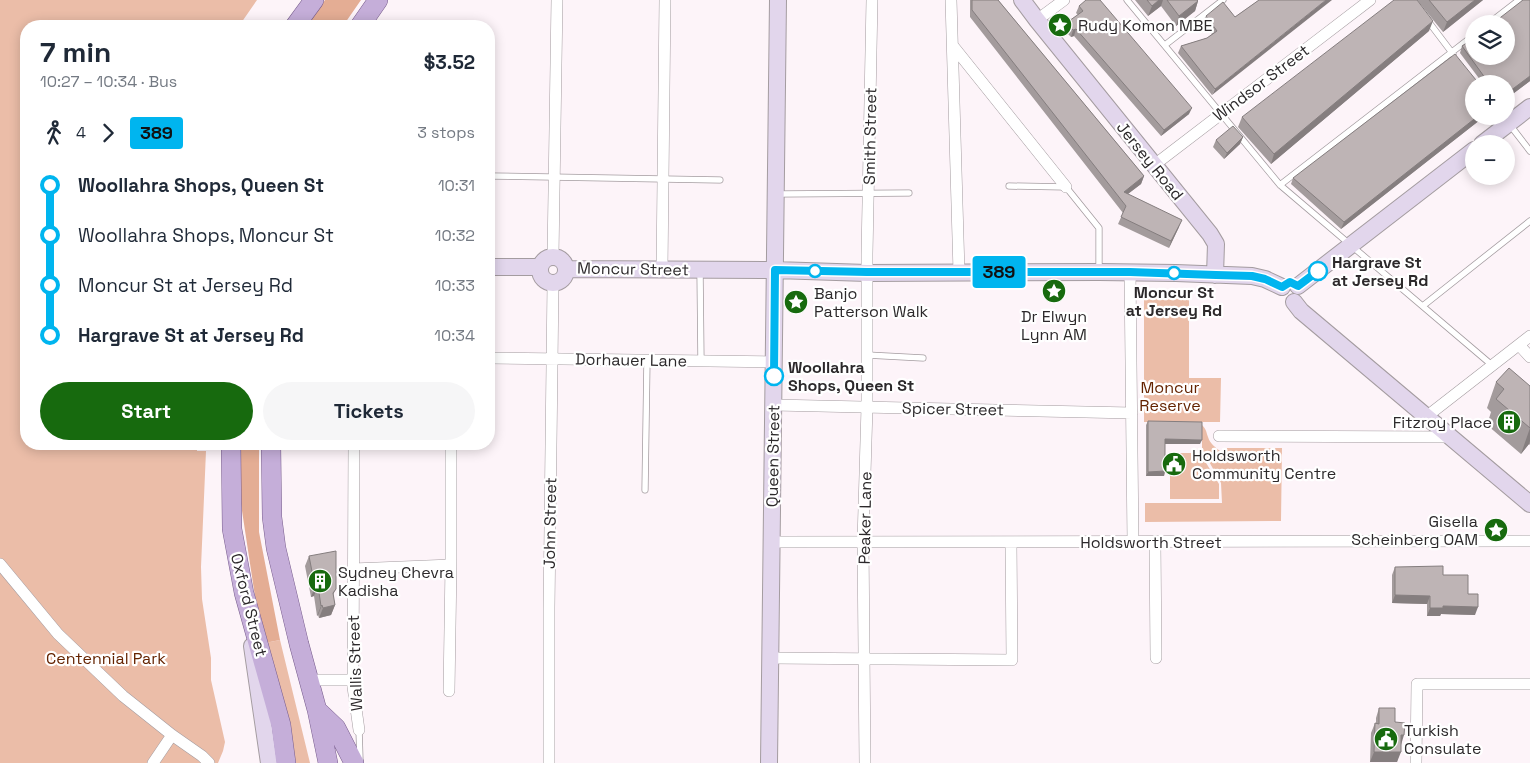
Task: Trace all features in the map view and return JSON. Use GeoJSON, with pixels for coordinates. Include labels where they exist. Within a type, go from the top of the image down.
{"type":"FeatureCollection","features":[{"type":"Feature","properties":{"kind":"main road"},"geometry":{"type":"LineString","coordinates":[[299,20],[314,0]]}},
{"type":"Feature","properties":{"kind":"main road"},"geometry":{"type":"LineString","coordinates":[[364,20],[378,0]]}},
{"type":"Feature","properties":{"kind":"main road","name":"Oxford Street"},"geometry":{"type":"LineString","coordinates":[[231,450],[232,529],[244,593],[281,725],[286,763]]}},
{"type":"Feature","properties":{"kind":"main road"},"geometry":{"type":"LineString","coordinates":[[272,450],[271,488],[274,538],[317,710],[328,763]]}},
{"type":"Feature","properties":{"kind":"main road"},"geometry":{"type":"LineString","coordinates":[[317,710],[336,728],[354,763]]}},
{"type":"Feature","properties":{"kind":"street"},"geometry":{"type":"LineString","coordinates":[[553,256],[557,0]]}},
{"type":"Feature","properties":{"kind":"street"},"geometry":{"type":"LineString","coordinates":[[662,270],[665,0]]}},
{"type":"Feature","properties":{"kind":"street","name":"Queen Street"},"geometry":{"type":"LineString","coordinates":[[769,763],[778,0]]}},
{"type":"Feature","properties":{"kind":"street","name":"Smith Street"},"geometry":{"type":"LineString","coordinates":[[867,272],[872,0]]}},
{"type":"Feature","properties":{"kind":"street"},"geometry":{"type":"LineString","coordinates":[[951,0],[959,272]]}},
{"type":"Feature","properties":{"kind":"street","name":"Jersey Road"},"geometry":{"type":"LineString","coordinates":[[1022,0],[1153,166],[1210,234],[1216,244],[1216,275]]}},
{"type":"Feature","properties":{"kind":"street"},"geometry":{"type":"LineString","coordinates":[[1036,20],[1064,0]]}},
{"type":"Feature","properties":{"kind":"street","name":"Windsor Street"},"geometry":{"type":"LineString","coordinates":[[1153,166],[1370,0]]}},
{"type":"Feature","properties":{"kind":"street"},"geometry":{"type":"LineString","coordinates":[[953,46],[1066,187]]}},
{"type":"Feature","properties":{"kind":"street"},"geometry":{"type":"LineString","coordinates":[[1515,115],[1530,107]]}},
{"type":"Feature","properties":{"kind":"street"},"geometry":{"type":"LineString","coordinates":[[1491,135],[1501,125]]}},
{"type":"Feature","properties":{"kind":"street"},"geometry":{"type":"LineString","coordinates":[[1291,292],[1465,157]]}},
{"type":"Feature","properties":{"kind":"street"},"geometry":{"type":"LineString","coordinates":[[553,256],[561,260],[566,269],[562,278],[553,283],[545,280],[540,272],[540,268],[545,259],[553,256]]}},
{"type":"Feature","properties":{"kind":"street"},"geometry":{"type":"LineString","coordinates":[[495,267],[540,268]]}},
{"type":"Feature","properties":{"kind":"street","name":"Moncur Street"},"geometry":{"type":"LineString","coordinates":[[566,269],[1130,272],[1216,275]]}},
{"type":"Feature","properties":{"kind":"street","name":"Peaker Lane"},"geometry":{"type":"LineString","coordinates":[[865,763],[863,541],[867,407],[867,272]]}},
{"type":"Feature","properties":{"kind":"street"},"geometry":{"type":"LineString","coordinates":[[1130,272],[1133,542]]}},
{"type":"Feature","properties":{"kind":"street"},"geometry":{"type":"LineString","coordinates":[[1216,275],[1252,276],[1265,279],[1291,292],[1301,311],[1530,504]]}},
{"type":"Feature","properties":{"kind":"street","name":"John Street"},"geometry":{"type":"LineString","coordinates":[[549,763],[553,283]]}},
{"type":"Feature","properties":{"kind":"street"},"geometry":{"type":"LineString","coordinates":[[1426,417],[1530,336]]}},
{"type":"Feature","properties":{"kind":"street"},"geometry":{"type":"LineString","coordinates":[[1519,346],[1530,357]]}},
{"type":"Feature","properties":{"kind":"street","name":"Dorhauer Lane"},"geometry":{"type":"LineString","coordinates":[[495,358],[774,362]]}},
{"type":"Feature","properties":{"kind":"street","name":"Spicer Street"},"geometry":{"type":"LineString","coordinates":[[774,404],[1132,414]]}},
{"type":"Feature","properties":{"kind":"street"},"geometry":{"type":"LineString","coordinates":[[1219,436],[1450,437]]}},
{"type":"Feature","properties":{"kind":"street","name":"Wallis Street"},"geometry":{"type":"LineString","coordinates":[[354,450],[353,680],[359,730]]}},
{"type":"Feature","properties":{"kind":"street"},"geometry":{"type":"LineString","coordinates":[[449,691],[451,450]]}},
{"type":"Feature","properties":{"kind":"street","name":"Holdsworth Street"},"geometry":{"type":"LineString","coordinates":[[772,542],[1530,541]]}},
{"type":"Feature","properties":{"kind":"street"},"geometry":{"type":"LineString","coordinates":[[771,658],[1012,660],[1011,542]]}},
{"type":"Feature","properties":{"kind":"street"},"geometry":{"type":"LineString","coordinates":[[1155,542],[1156,658]]}},
{"type":"Feature","properties":{"kind":"street"},"geometry":{"type":"LineString","coordinates":[[0,564],[58,634],[123,696],[209,763]]}},
{"type":"Feature","properties":{"kind":"street"},"geometry":{"type":"LineString","coordinates":[[353,570],[451,565]]}},
{"type":"Feature","properties":{"kind":"street"},"geometry":{"type":"LineString","coordinates":[[244,593],[269,763]]}},
{"type":"Feature","properties":{"kind":"street"},"geometry":{"type":"LineString","coordinates":[[309,680],[353,680]]}},
{"type":"Feature","properties":{"kind":"street"},"geometry":{"type":"LineString","coordinates":[[1416,763],[1417,684],[1530,684]]}},
{"type":"Feature","properties":{"kind":"street"},"geometry":{"type":"LineString","coordinates":[[153,763],[172,735]]}},
{"type":"Feature","properties":{"kind":"lane"},"geometry":{"type":"LineString","coordinates":[[1127,0],[1280,185],[1493,366]]}},
{"type":"Feature","properties":{"kind":"lane"},"geometry":{"type":"LineString","coordinates":[[1165,45],[1223,0]]}},
{"type":"Feature","properties":{"kind":"lane"},"geometry":{"type":"LineString","coordinates":[[1500,15],[1519,0]]}},
{"type":"Feature","properties":{"kind":"lane"},"geometry":{"type":"LineString","coordinates":[[1423,15],[1456,58]]}},
{"type":"Feature","properties":{"kind":"lane"},"geometry":{"type":"LineString","coordinates":[[1280,185],[1465,42]]}},
{"type":"Feature","properties":{"kind":"lane"},"geometry":{"type":"LineString","coordinates":[[1510,125],[1530,151]]}},
{"type":"Feature","properties":{"kind":"lane"},"geometry":{"type":"LineString","coordinates":[[495,176],[720,180]]}},
{"type":"Feature","properties":{"kind":"lane"},"geometry":{"type":"LineString","coordinates":[[1009,186],[1066,187],[1099,228],[1099,272]]}},
{"type":"Feature","properties":{"kind":"lane"},"geometry":{"type":"LineString","coordinates":[[776,194],[909,193]]}},
{"type":"Feature","properties":{"kind":"lane"},"geometry":{"type":"LineString","coordinates":[[1424,306],[1530,221]]}},
{"type":"Feature","properties":{"kind":"lane","name":"Moncur Street"},"geometry":{"type":"LineString","coordinates":[[700,270],[701,361]]}},
{"type":"Feature","properties":{"kind":"lane"},"geometry":{"type":"LineString","coordinates":[[867,355],[923,358]]}},
{"type":"Feature","properties":{"kind":"lane"},"geometry":{"type":"LineString","coordinates":[[645,490],[647,360]]}},
{"type":"Feature","properties":{"kind":"lane","name":"Wallis Street"},"geometry":{"type":"LineString","coordinates":[[359,730],[360,763]]}},
{"type":"Feature","properties":{"kind":"green space","name":"Centennial Park"},"geometry":{"type":"Polygon","coordinates":[[[0,0],[257,0],[243,20],[20,20],[20,450],[206,451],[201,567],[202,599],[211,658],[211,680],[225,742],[218,763],[0,763],[0,0]]]}},
{"type":"Feature","properties":{"kind":"green space","name":"Moncur Reserve"},"geometry":{"type":"Polygon","coordinates":[[[1144,295],[1189,295],[1189,378],[1221,378],[1220,422],[1144,422],[1144,295]]]}},
{"type":"Feature","properties":{"kind":"green space"},"geometry":{"type":"Polygon","coordinates":[[[1202,425],[1210,442],[1223,453],[1227,448],[1282,448],[1281,521],[1145,522],[1145,503],[1222,503],[1221,483],[1202,449],[1202,425]]]}},
{"type":"Feature","properties":{"kind":"green space"},"geometry":{"type":"Polygon","coordinates":[[[1170,453],[1200,453],[1219,484],[1219,499],[1170,499],[1170,453]]]}},
{"type":"Feature","properties":{"kind":"green space"},"geometry":{"type":"Polygon","coordinates":[[[280,640],[310,763],[294,763],[265,643],[280,640]]]}},
{"type":"Feature","properties":{"kind":"shaded area"},"geometry":{"type":"Polygon","coordinates":[[[325,0],[361,0],[347,20],[310,20],[325,0]]]}},
{"type":"Feature","properties":{"kind":"shaded area"},"geometry":{"type":"Polygon","coordinates":[[[240,450],[259,450],[259,532],[280,640],[265,643],[256,603],[239,491],[240,450]]]}},
{"type":"Feature","properties":{"kind":"building"},"geometry":{"type":"Polygon","coordinates":[[[972,0],[998,0],[1144,176],[1124,192],[1182,220],[1171,241],[1121,217],[1126,206],[972,10],[972,0]]]}},
{"type":"Feature","properties":{"kind":"building"},"geometry":{"type":"Polygon","coordinates":[[[1086,0],[1100,0],[1192,108],[1164,130],[1076,29],[1073,30],[1069,26],[1069,21],[1083,11],[1079,6],[1086,0]]]}},
{"type":"Feature","properties":{"kind":"building"},"geometry":{"type":"Polygon","coordinates":[[[1147,0],[1159,0],[1152,6],[1147,0]]]}},
{"type":"Feature","properties":{"kind":"building"},"geometry":{"type":"Polygon","coordinates":[[[1167,0],[1197,0],[1198,1],[1179,16],[1167,0]]]}},
{"type":"Feature","properties":{"kind":"building"},"geometry":{"type":"Polygon","coordinates":[[[1259,0],[1326,0],[1215,89],[1181,46],[1207,38],[1217,31],[1206,16],[1223,2],[1235,17],[1259,0]]]}},
{"type":"Feature","properties":{"kind":"building"},"geometry":{"type":"Polygon","coordinates":[[[1394,0],[1417,0],[1433,21],[1274,154],[1242,117],[1394,0]]]}},
{"type":"Feature","properties":{"kind":"building"},"geometry":{"type":"Polygon","coordinates":[[[1429,0],[1475,0],[1447,22],[1429,0]]]}},
{"type":"Feature","properties":{"kind":"building"},"geometry":{"type":"Polygon","coordinates":[[[1523,0],[1530,0],[1530,76],[1515,87],[1515,75],[1483,75],[1476,65],[1515,65],[1515,15],[1504,15],[1523,0]]]}},
{"type":"Feature","properties":{"kind":"building"},"geometry":{"type":"Polygon","coordinates":[[[1455,54],[1472,75],[1465,75],[1465,125],[1467,125],[1344,222],[1293,178],[1455,54]]]}},
{"type":"Feature","properties":{"kind":"building"},"geometry":{"type":"Polygon","coordinates":[[[1233,126],[1243,137],[1227,153],[1216,140],[1233,126]]]}},
{"type":"Feature","properties":{"kind":"building"},"geometry":{"type":"Polygon","coordinates":[[[1509,368],[1530,386],[1530,428],[1496,399],[1504,389],[1496,382],[1509,368]]]}},
{"type":"Feature","properties":{"kind":"building"},"geometry":{"type":"Polygon","coordinates":[[[1148,421],[1202,422],[1202,440],[1165,439],[1165,471],[1148,472],[1148,421]]]}},
{"type":"Feature","properties":{"kind":"building"},"geometry":{"type":"Polygon","coordinates":[[[336,551],[336,589],[333,593],[335,605],[323,608],[321,606],[318,586],[315,587],[309,556],[336,551]]]}},
{"type":"Feature","properties":{"kind":"building"},"geometry":{"type":"Polygon","coordinates":[[[1443,566],[1443,575],[1468,575],[1468,594],[1478,594],[1478,607],[1443,606],[1443,608],[1430,608],[1430,596],[1395,595],[1395,567],[1443,566]]]}},
{"type":"Feature","properties":{"kind":"building"},"geometry":{"type":"Polygon","coordinates":[[[1379,708],[1395,708],[1395,722],[1405,723],[1404,735],[1401,735],[1401,752],[1374,752],[1375,723],[1379,724],[1379,708]]]}},
{"type":"Feature","properties":{"kind":"bus line","name":"389"},"geometry":{"type":"LineString","coordinates":[[774,376],[775,270],[1130,272],[1252,276],[1265,279],[1282,287],[1290,282],[1298,286],[1318,271]]}},
{"type":"Feature","properties":{"kind":"place","name":"Rudy Komon MBE"},"geometry":{"type":"Point","coordinates":[1060,25]}},
{"type":"Feature","properties":{"kind":"place","name":"Hargrave St at Jersey Rd"},"geometry":{"type":"Point","coordinates":[1318,271]}},
{"type":"Feature","properties":{"kind":"place","name":"Moncur St at Jersey Rd"},"geometry":{"type":"Point","coordinates":[1174,273]}},
{"type":"Feature","properties":{"kind":"place","name":"Dr Elwyn Lynn AM"},"geometry":{"type":"Point","coordinates":[1054,291]}},
{"type":"Feature","properties":{"kind":"place","name":"Banjo Patterson Walk"},"geometry":{"type":"Point","coordinates":[796,302]}},
{"type":"Feature","properties":{"kind":"place","name":"Woollahra Shops, Queen St"},"geometry":{"type":"Point","coordinates":[774,376]}},
{"type":"Feature","properties":{"kind":"place","name":"Fitzroy Place"},"geometry":{"type":"Point","coordinates":[1509,422]}},
{"type":"Feature","properties":{"kind":"place","name":"Holdsworth Community Centre"},"geometry":{"type":"Point","coordinates":[1174,464]}},
{"type":"Feature","properties":{"kind":"place","name":"Gisella Scheinberg OAM"},"geometry":{"type":"Point","coordinates":[1496,530]}},
{"type":"Feature","properties":{"kind":"place","name":"Sydney Chevra Kadisha"},"geometry":{"type":"Point","coordinates":[320,581]}},
{"type":"Feature","properties":{"kind":"place","name":"Turkish Consulate"},"geometry":{"type":"Point","coordinates":[1386,739]}}]}
